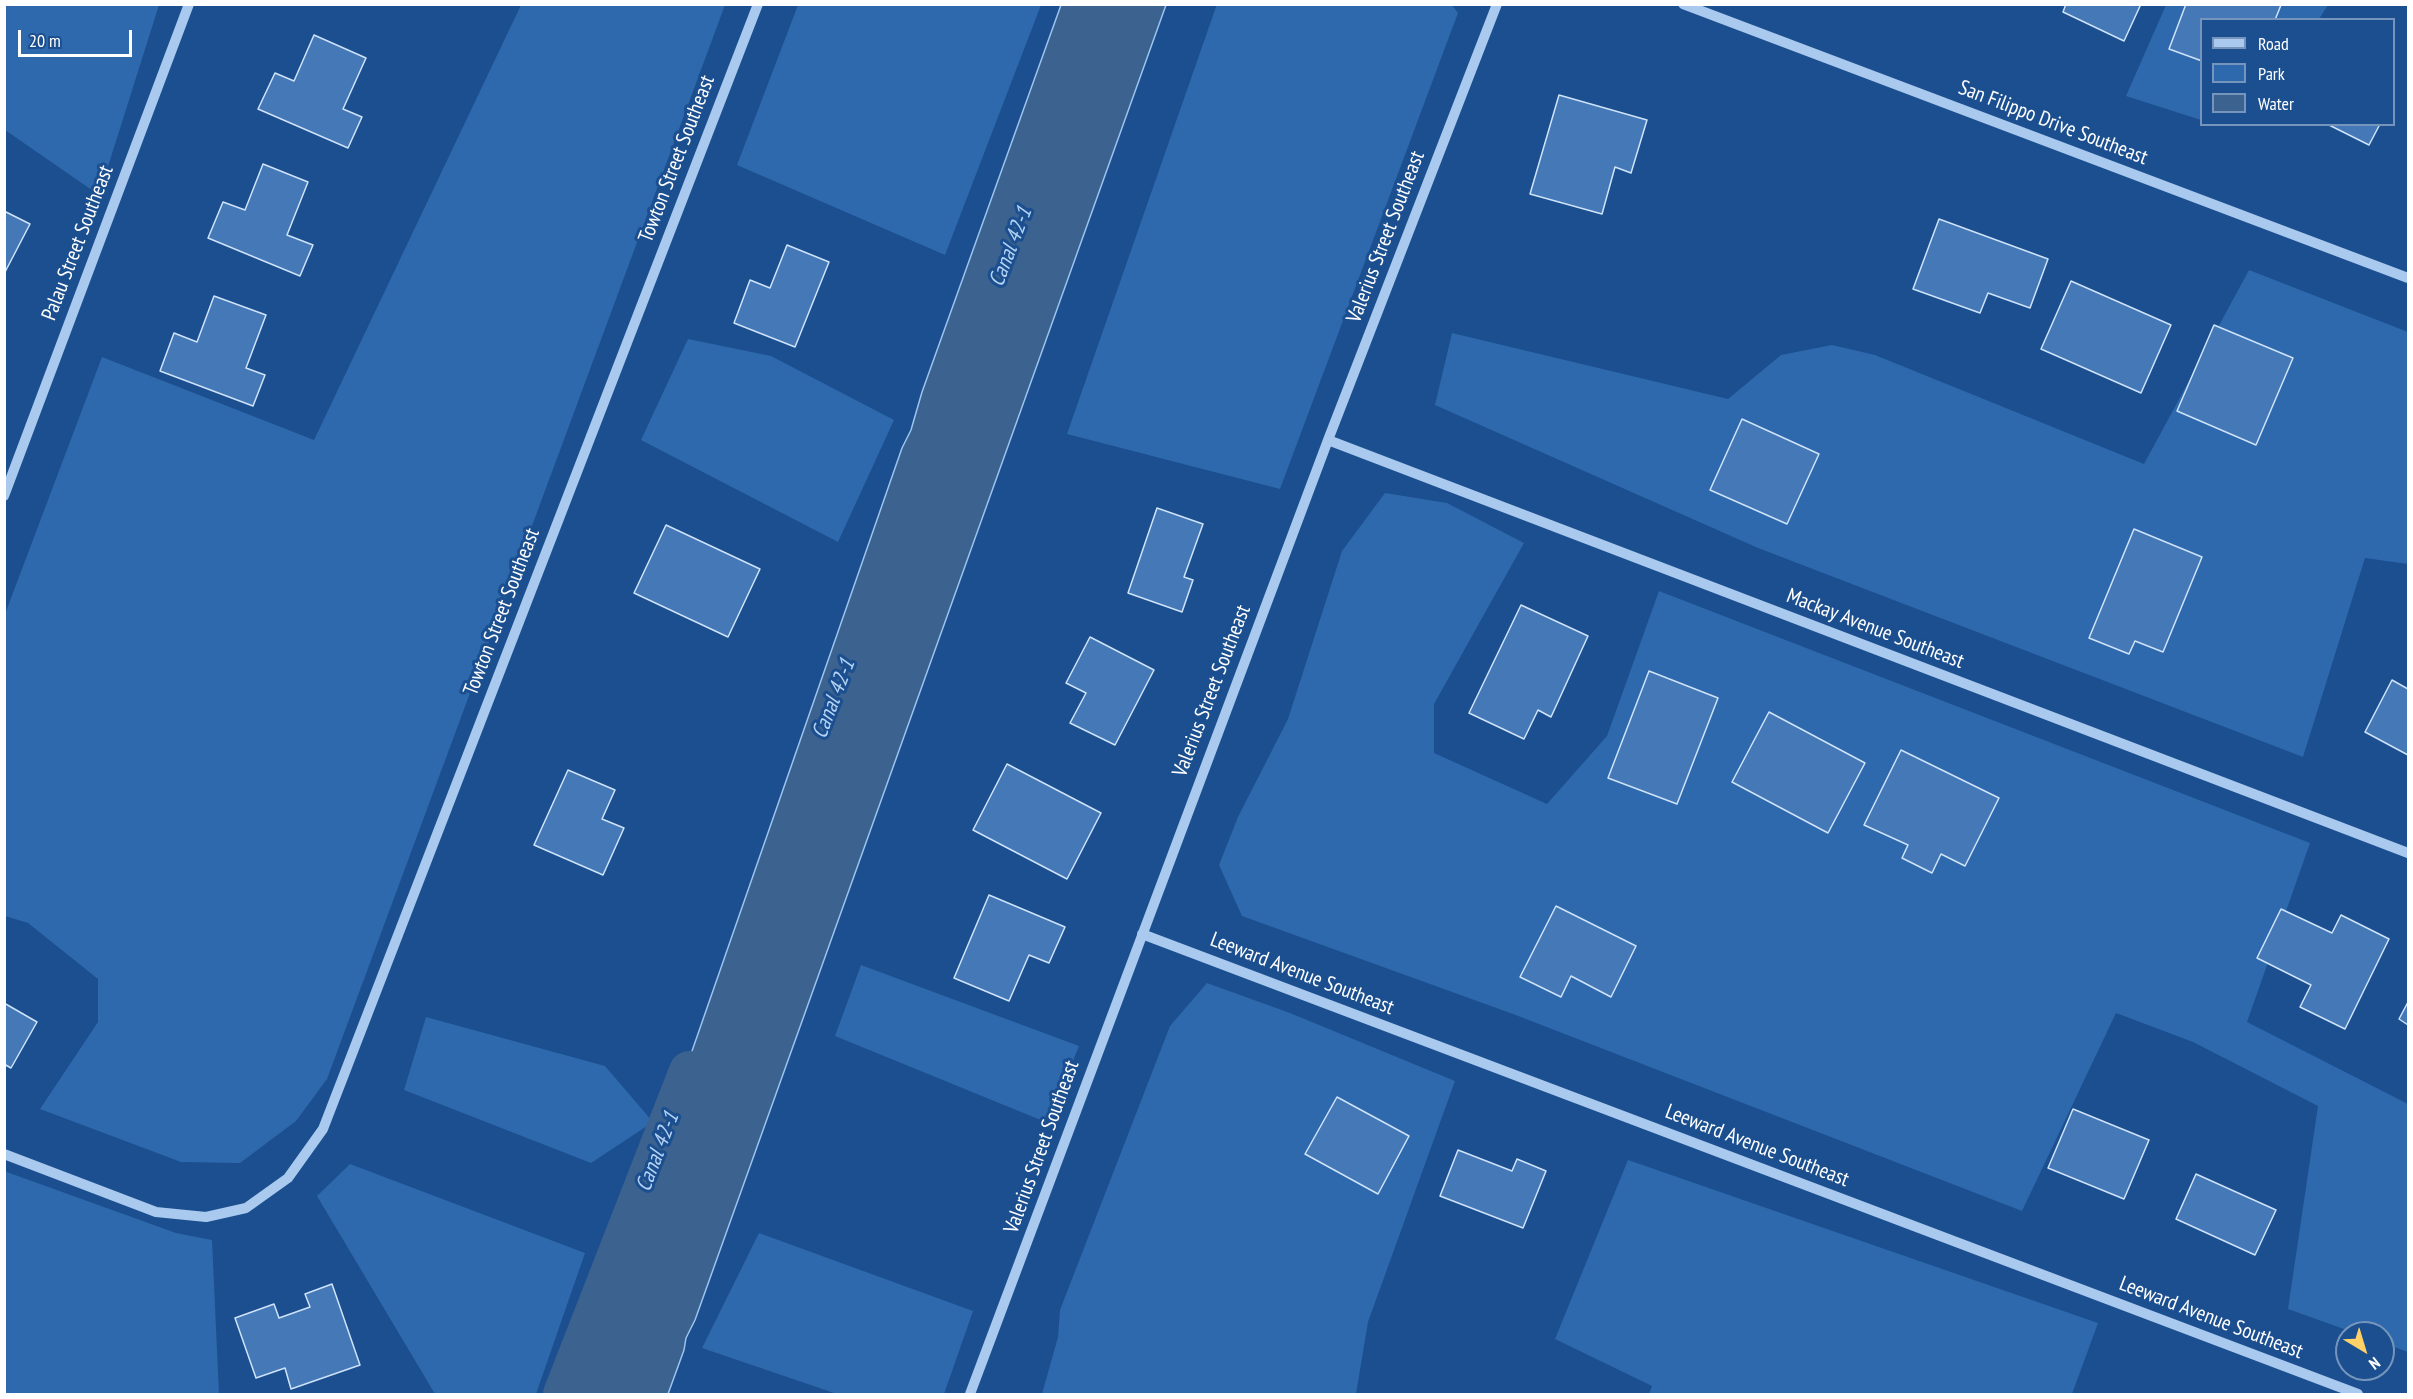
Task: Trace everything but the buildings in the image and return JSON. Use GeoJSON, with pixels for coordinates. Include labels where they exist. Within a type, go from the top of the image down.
{"type":"FeatureCollection","features":[{"type":"Feature","properties":{"kind":"street","name":"Palau Street Southeast"},"geometry":{"type":"LineString","coordinates":[[4,496],[189,4]]}},
{"type":"Feature","properties":{"kind":"street","name":"Towton Street Southeast"},"geometry":{"type":"LineString","coordinates":[[4,1154],[156,1212],[206,1217],[246,1208],[288,1178],[323,1130],[758,4]]}},
{"type":"Feature","properties":{"kind":"street","name":"Valerius Street Southeast"},"geometry":{"type":"LineString","coordinates":[[970,1395],[1328,440],[1497,4]]}},
{"type":"Feature","properties":{"kind":"street","name":"San Filippo Drive Southeast"},"geometry":{"type":"LineString","coordinates":[[1683,4],[2409,278]]}},
{"type":"Feature","properties":{"kind":"street","name":"Mackay Avenue Southeast"},"geometry":{"type":"LineString","coordinates":[[1328,440],[2409,854]]}},
{"type":"Feature","properties":{"kind":"street","name":"Leeward Avenue Southeast"},"geometry":{"type":"LineString","coordinates":[[1142,934],[2358,1395]]}},
{"type":"Feature","properties":{"kind":"green space"},"geometry":{"type":"Polygon","coordinates":[[[5,4],[159,5],[99,195],[5,130],[5,4]]]}},
{"type":"Feature","properties":{"kind":"green space"},"geometry":{"type":"Polygon","coordinates":[[[1217,4],[1451,4],[1458,13],[1280,489],[1067,434],[1217,4]]]}},
{"type":"Feature","properties":{"kind":"green space"},"geometry":{"type":"Polygon","coordinates":[[[521,5],[725,5],[327,1079],[296,1121],[240,1163],[181,1162],[40,1109],[98,1022],[98,979],[28,923],[5,916],[5,614],[102,357],[314,440],[521,5]]]}},
{"type":"Feature","properties":{"kind":"green space"},"geometry":{"type":"Polygon","coordinates":[[[798,5],[1041,5],[945,255],[737,165],[798,5]]]}},
{"type":"Feature","properties":{"kind":"green space"},"geometry":{"type":"Polygon","coordinates":[[[2166,5],[2328,5],[2320,18],[2200,18],[2200,120],[2126,96],[2166,5]]]}},
{"type":"Feature","properties":{"kind":"green space"},"geometry":{"type":"Polygon","coordinates":[[[2249,270],[2408,332],[2408,564],[2365,558],[2303,757],[1758,548],[1435,405],[1452,333],[1728,399],[1781,355],[1832,345],[1875,355],[2144,464],[2249,270]]]}},
{"type":"Feature","properties":{"kind":"green space"},"geometry":{"type":"Polygon","coordinates":[[[688,339],[771,356],[894,420],[838,542],[641,440],[688,339]]]}},
{"type":"Feature","properties":{"kind":"green space"},"geometry":{"type":"Polygon","coordinates":[[[1385,493],[1447,503],[1524,543],[1434,704],[1434,753],[1547,804],[1607,736],[1659,591],[2310,843],[2247,1022],[2408,1104],[2408,1352],[2395,1347],[2395,1321],[2335,1321],[2335,1326],[2288,1309],[2318,1106],[2193,1042],[2116,1013],[2022,1211],[1513,1014],[1242,916],[1219,865],[1238,817],[1288,719],[1342,551],[1385,493]]]}},
{"type":"Feature","properties":{"kind":"green space"},"geometry":{"type":"Polygon","coordinates":[[[861,965],[1079,1046],[1048,1123],[835,1036],[861,965]]]}},
{"type":"Feature","properties":{"kind":"green space"},"geometry":{"type":"Polygon","coordinates":[[[1207,983],[1290,1013],[1455,1081],[1368,1322],[1356,1394],[1042,1394],[1058,1337],[1060,1310],[1170,1026],[1207,983]]]}},
{"type":"Feature","properties":{"kind":"green space"},"geometry":{"type":"Polygon","coordinates":[[[426,1017],[605,1066],[653,1122],[591,1163],[404,1090],[426,1017]]]}},
{"type":"Feature","properties":{"kind":"green space"},"geometry":{"type":"Polygon","coordinates":[[[1628,1160],[2098,1323],[2072,1394],[1649,1394],[1652,1386],[1555,1339],[1628,1160]]]}},
{"type":"Feature","properties":{"kind":"green space"},"geometry":{"type":"Polygon","coordinates":[[[350,1164],[585,1253],[536,1394],[435,1394],[317,1196],[350,1164]]]}},
{"type":"Feature","properties":{"kind":"green space"},"geometry":{"type":"Polygon","coordinates":[[[4,1171],[176,1233],[212,1240],[219,1394],[5,1394],[4,1171]]]}},
{"type":"Feature","properties":{"kind":"green space"},"geometry":{"type":"Polygon","coordinates":[[[759,1233],[973,1311],[944,1394],[837,1394],[702,1348],[759,1233]]]}},
{"type":"Feature","properties":{"kind":"water"},"geometry":{"type":"Polygon","coordinates":[[[1061,5],[1166,5],[695,1320],[686,1338],[668,1394],[569,1394],[662,1139],[671,1128],[669,1117],[902,448],[911,430],[922,392],[1061,5]]]}},
{"type":"Feature","properties":{"kind":"waterway","name":"Canal 42-1"},"geometry":{"type":"LineString","coordinates":[[563,1394],[689,1071]]}}]}
